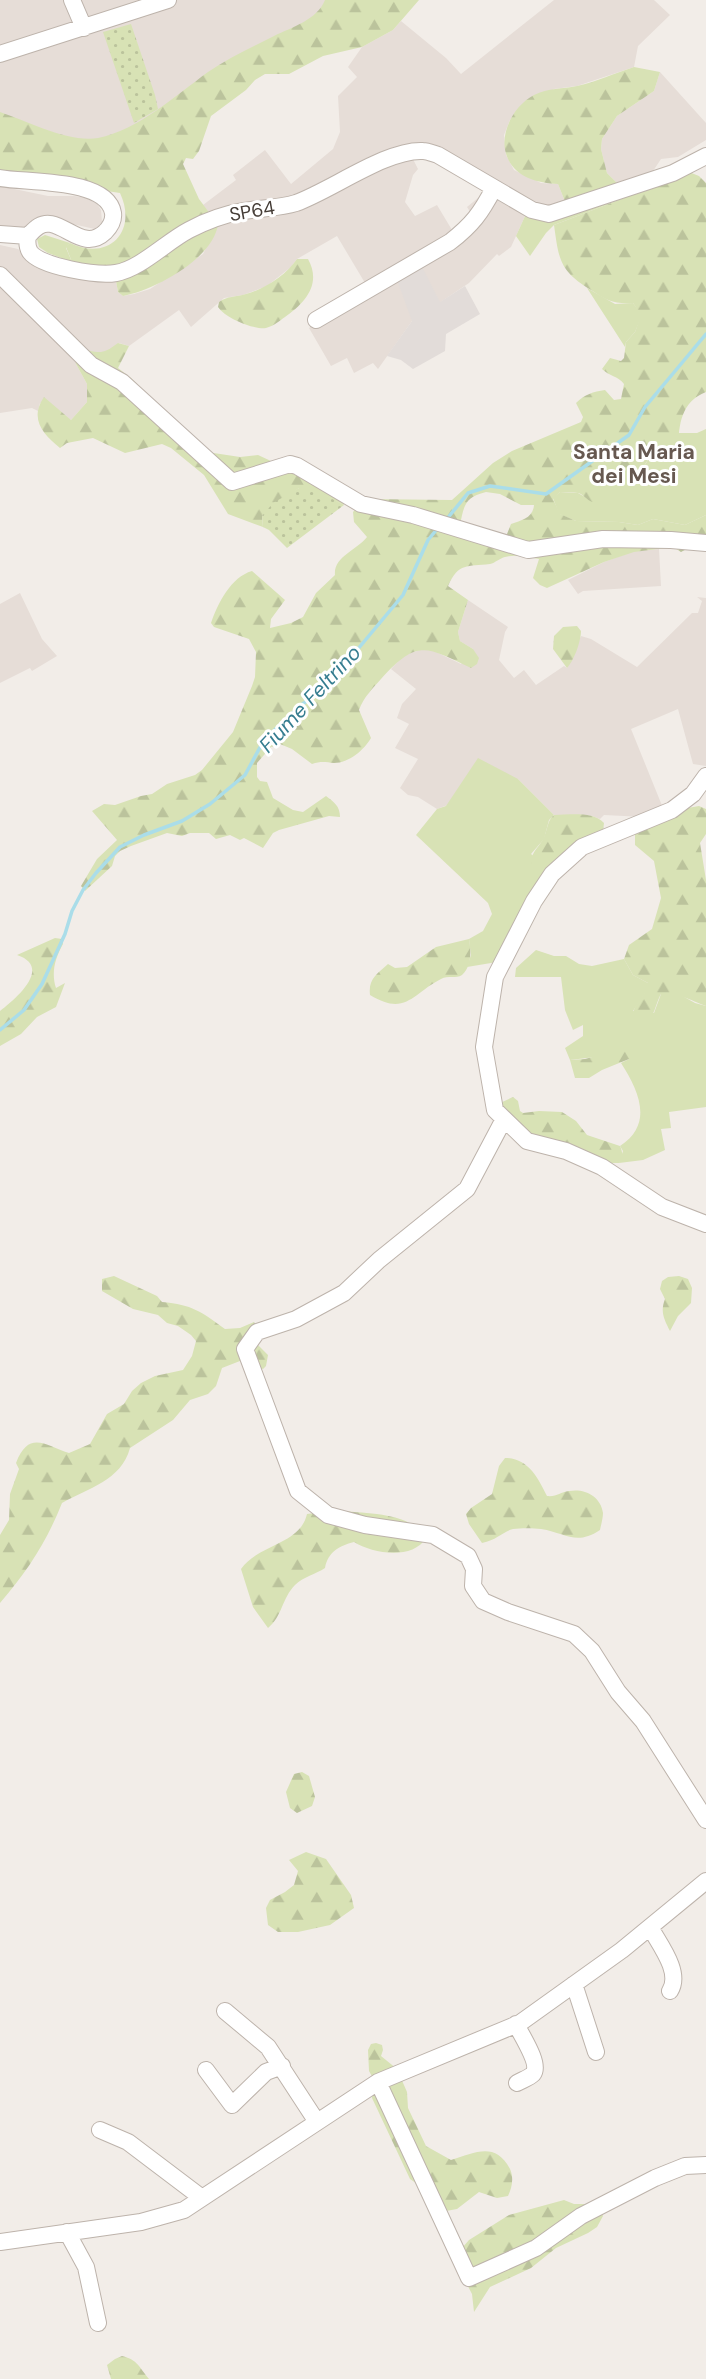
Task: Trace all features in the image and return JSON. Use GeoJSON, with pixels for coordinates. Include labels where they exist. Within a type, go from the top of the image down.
{"type":"FeatureCollection","features":[{"type":"Feature","properties":{"kind":"street"},"geometry":{"type":"LineString","coordinates":[[72,0],[84,28]]}},
{"type":"Feature","properties":{"kind":"street"},"geometry":{"type":"LineString","coordinates":[[0,54],[168,0]]}},
{"type":"Feature","properties":{"kind":"street","name":"SP64"},"geometry":{"type":"LineString","coordinates":[[27,236],[30,251],[47,262],[91,273],[119,273],[187,231],[215,218],[240,211],[294,204],[382,161],[410,152],[425,150],[438,155],[532,210],[550,214],[673,173],[706,156]]}},
{"type":"Feature","properties":{"kind":"street"},"geometry":{"type":"LineString","coordinates":[[0,178],[95,191],[111,206],[114,216],[110,227],[100,236],[90,239],[80,238],[50,224],[38,226],[27,236],[0,234]]}},
{"type":"Feature","properties":{"kind":"street"},"geometry":{"type":"LineString","coordinates":[[316,320],[450,242],[481,214],[494,188]]}},
{"type":"Feature","properties":{"kind":"street"},"geometry":{"type":"LineString","coordinates":[[0,275],[90,365],[122,382],[232,482],[290,464],[298,466],[361,504],[413,515],[528,550],[603,539],[706,543]]}},
{"type":"Feature","properties":{"kind":"street"},"geometry":{"type":"LineString","coordinates":[[706,776],[693,794],[672,810],[582,847],[552,874],[534,901],[495,977],[484,1047],[495,1110],[527,1141],[566,1151],[602,1167],[662,1207],[706,1224]]}},
{"type":"Feature","properties":{"kind":"street"},"geometry":{"type":"LineString","coordinates":[[504,1119],[467,1189],[379,1260],[344,1293],[296,1319],[257,1332],[245,1349],[298,1491],[328,1515],[365,1525],[433,1535],[468,1556],[474,1569],[473,1586],[483,1601],[574,1634],[592,1651],[618,1692],[643,1721],[706,1820]]}},
{"type":"Feature","properties":{"kind":"street"},"geometry":{"type":"LineString","coordinates":[[0,2242],[141,2222],[184,2210],[378,2082],[516,2024],[650,1927],[706,1881]]}},
{"type":"Feature","properties":{"kind":"street"},"geometry":{"type":"LineString","coordinates":[[650,1927],[673,1973],[674,1985],[670,1991]]}},
{"type":"Feature","properties":{"kind":"street"},"geometry":{"type":"LineString","coordinates":[[574,1984],[596,2052]]}},
{"type":"Feature","properties":{"kind":"street"},"geometry":{"type":"LineString","coordinates":[[225,2011],[268,2047],[317,2122]]}},
{"type":"Feature","properties":{"kind":"street"},"geometry":{"type":"LineString","coordinates":[[516,2024],[536,2069],[517,2083]]}},
{"type":"Feature","properties":{"kind":"street"},"geometry":{"type":"LineString","coordinates":[[206,2070],[232,2105],[266,2072],[282,2066]]}},
{"type":"Feature","properties":{"kind":"street"},"geometry":{"type":"LineString","coordinates":[[378,2082],[468,2278],[536,2248],[581,2216],[655,2178],[684,2166],[706,2165]]}},
{"type":"Feature","properties":{"kind":"street"},"geometry":{"type":"LineString","coordinates":[[100,2130],[128,2142],[202,2198]]}},
{"type":"Feature","properties":{"kind":"street"},"geometry":{"type":"LineString","coordinates":[[67,2232],[86,2267],[98,2323]]}},
{"type":"Feature","properties":{"kind":"shaded area"},"geometry":{"type":"Polygon","coordinates":[[[0,0],[345,0],[98,149],[0,121],[0,0]]]}},
{"type":"Feature","properties":{"kind":"shaded area"},"geometry":{"type":"Polygon","coordinates":[[[554,0],[654,0],[670,15],[638,46],[634,67],[577,86],[554,89],[510,120],[504,135],[506,155],[514,170],[541,183],[558,184],[566,204],[535,208],[430,145],[291,199],[211,215],[203,205],[236,180],[233,175],[265,150],[291,184],[333,149],[340,132],[338,96],[357,77],[348,67],[362,47],[393,30],[401,21],[461,74],[554,0]]]}},
{"type":"Feature","properties":{"kind":"shaded area"},"geometry":{"type":"Polygon","coordinates":[[[660,72],[706,123],[706,140],[678,157],[661,159],[651,174],[620,186],[607,173],[601,149],[602,139],[617,116],[654,91],[660,72]]]}},
{"type":"Feature","properties":{"kind":"shaded area"},"geometry":{"type":"Polygon","coordinates":[[[413,159],[418,169],[413,175],[405,202],[415,216],[437,205],[455,235],[474,218],[467,207],[484,193],[526,214],[511,247],[499,256],[497,254],[469,283],[412,321],[378,369],[373,363],[354,373],[347,358],[331,366],[309,328],[368,288],[337,236],[297,259],[267,286],[243,295],[224,298],[191,327],[179,310],[129,346],[119,343],[98,354],[90,351],[76,364],[87,384],[87,402],[71,420],[40,403],[38,411],[32,408],[0,413],[0,245],[18,249],[29,259],[84,279],[116,281],[118,292],[123,296],[134,294],[150,289],[203,254],[218,224],[285,211],[386,167],[413,159]]]}},
{"type":"Feature","properties":{"kind":"shaded area"},"geometry":{"type":"Polygon","coordinates":[[[0,186],[48,196],[87,198],[101,210],[102,222],[95,229],[45,218],[12,233],[0,231],[0,186]]]}},
{"type":"Feature","properties":{"kind":"shaded area"},"geometry":{"type":"Polygon","coordinates":[[[421,265],[440,302],[465,286],[480,314],[446,334],[445,351],[413,369],[401,360],[387,356],[412,321],[397,280],[421,265]]]}},
{"type":"Feature","properties":{"kind":"shaded area"},"geometry":{"type":"Polygon","coordinates":[[[659,549],[661,586],[583,591],[578,594],[568,580],[634,551],[659,549]]]}},
{"type":"Feature","properties":{"kind":"shaded area"},"geometry":{"type":"Polygon","coordinates":[[[20,593],[42,639],[57,656],[32,671],[30,668],[0,683],[0,604],[20,593]]]}},
{"type":"Feature","properties":{"kind":"shaded area"},"geometry":{"type":"Polygon","coordinates":[[[697,597],[706,598],[706,766],[693,764],[678,709],[631,729],[663,808],[644,817],[604,815],[600,819],[589,815],[554,815],[518,779],[437,809],[418,797],[408,795],[400,788],[418,759],[395,748],[409,724],[397,718],[402,704],[416,689],[391,669],[404,655],[430,649],[461,664],[473,649],[460,641],[458,632],[468,600],[508,627],[499,660],[514,678],[524,670],[536,685],[564,666],[567,668],[581,636],[591,639],[637,667],[692,613],[698,613],[702,601],[697,597]]]}},
{"type":"Feature","properties":{"kind":"green space"},"geometry":{"type":"Polygon","coordinates":[[[325,0],[419,0],[393,30],[362,47],[323,56],[289,74],[265,74],[211,116],[199,151],[193,159],[186,158],[183,164],[199,199],[211,215],[123,267],[111,269],[72,262],[66,247],[70,243],[97,249],[108,246],[116,239],[125,220],[125,207],[120,193],[0,175],[0,112],[74,137],[87,139],[113,134],[156,111],[224,62],[303,22],[316,13],[325,0]]]}},
{"type":"Feature","properties":{"kind":"green space"},"geometry":{"type":"Polygon","coordinates":[[[131,24],[158,109],[134,123],[103,32],[131,24]]]}},
{"type":"Feature","properties":{"kind":"green space"},"geometry":{"type":"Polygon","coordinates":[[[634,67],[660,72],[654,91],[617,116],[602,139],[601,149],[607,173],[620,186],[566,204],[558,184],[529,178],[517,171],[508,159],[504,141],[509,122],[526,100],[545,91],[584,84],[634,67]]]}},
{"type":"Feature","properties":{"kind":"green space"},"geometry":{"type":"Polygon","coordinates":[[[684,170],[699,176],[706,183],[706,392],[686,408],[679,431],[678,448],[664,458],[651,454],[635,478],[618,494],[600,502],[592,502],[572,492],[560,492],[553,499],[560,514],[576,521],[638,525],[653,519],[685,525],[706,515],[706,539],[681,552],[673,547],[634,552],[604,562],[547,588],[533,578],[539,559],[509,556],[490,564],[460,569],[448,586],[468,600],[458,632],[460,641],[473,649],[479,658],[477,664],[471,668],[433,651],[414,652],[394,666],[363,701],[359,710],[371,738],[356,755],[345,761],[312,764],[292,749],[280,744],[271,747],[257,763],[257,777],[260,781],[267,782],[273,798],[293,810],[303,812],[326,796],[338,807],[340,817],[329,816],[279,830],[273,833],[263,848],[244,838],[240,840],[230,835],[216,839],[209,833],[182,836],[167,833],[120,851],[112,866],[85,891],[81,886],[97,859],[117,840],[92,811],[104,804],[115,805],[152,794],[167,784],[195,775],[233,732],[255,677],[256,652],[249,639],[214,627],[211,623],[217,607],[238,579],[252,571],[285,600],[271,619],[270,628],[291,623],[303,617],[316,593],[335,575],[335,569],[342,558],[367,537],[354,522],[353,512],[365,499],[452,500],[493,463],[512,451],[581,422],[583,417],[576,403],[586,395],[605,390],[614,400],[621,399],[624,384],[602,369],[610,358],[621,361],[624,358],[626,342],[635,332],[641,315],[633,303],[606,299],[567,271],[560,256],[554,225],[663,183],[684,170]],[[486,492],[470,499],[464,507],[460,525],[505,539],[511,524],[529,516],[534,505],[521,505],[500,494],[486,492]]]}},
{"type":"Feature","properties":{"kind":"green space"},"geometry":{"type":"Polygon","coordinates":[[[663,183],[554,225],[530,256],[516,236],[526,214],[663,183]]]}},
{"type":"Feature","properties":{"kind":"green space"},"geometry":{"type":"Polygon","coordinates":[[[218,224],[206,249],[181,270],[136,293],[123,296],[118,292],[116,281],[218,224]]]}},
{"type":"Feature","properties":{"kind":"green space"},"geometry":{"type":"Polygon","coordinates":[[[45,235],[70,243],[66,248],[72,262],[39,247],[37,239],[45,235]]]}},
{"type":"Feature","properties":{"kind":"green space"},"geometry":{"type":"Polygon","coordinates":[[[297,259],[308,259],[312,268],[312,285],[299,306],[274,325],[261,328],[247,325],[233,319],[218,307],[219,302],[225,299],[268,285],[287,271],[297,259]]]}},
{"type":"Feature","properties":{"kind":"green space"},"geometry":{"type":"Polygon","coordinates":[[[587,288],[615,304],[633,303],[642,315],[625,347],[587,288]]]}},
{"type":"Feature","properties":{"kind":"green space"},"geometry":{"type":"Polygon","coordinates":[[[118,343],[129,346],[118,368],[207,452],[240,457],[258,455],[271,461],[273,465],[298,470],[341,493],[344,505],[311,489],[299,488],[262,516],[263,527],[228,514],[204,475],[171,448],[162,444],[125,453],[93,438],[67,443],[60,448],[40,426],[38,412],[44,397],[71,420],[87,402],[87,384],[74,355],[79,349],[100,352],[118,343]]]}},
{"type":"Feature","properties":{"kind":"green space"},"geometry":{"type":"Polygon","coordinates":[[[706,429],[706,515],[685,525],[653,519],[638,525],[576,521],[559,514],[553,498],[560,492],[578,493],[594,502],[620,489],[634,478],[651,454],[678,448],[677,433],[697,433],[706,429]]]}},
{"type":"Feature","properties":{"kind":"green space"},"geometry":{"type":"Polygon","coordinates":[[[299,488],[311,488],[344,505],[287,548],[263,527],[262,516],[273,503],[299,488]]]}},
{"type":"Feature","properties":{"kind":"green space"},"geometry":{"type":"Polygon","coordinates":[[[577,626],[581,631],[580,640],[575,656],[567,668],[553,649],[554,636],[563,627],[577,626]]]}},
{"type":"Feature","properties":{"kind":"green space"},"geometry":{"type":"Polygon","coordinates":[[[478,758],[518,779],[554,815],[549,820],[544,839],[531,854],[550,869],[497,962],[467,967],[471,955],[469,939],[483,931],[492,914],[488,903],[416,835],[437,809],[446,806],[478,758]]]}},
{"type":"Feature","properties":{"kind":"green space"},"geometry":{"type":"Polygon","coordinates":[[[699,806],[706,809],[706,834],[700,843],[706,880],[706,1006],[680,996],[661,994],[649,1019],[640,1020],[633,1016],[634,1011],[648,983],[633,975],[624,959],[629,945],[652,929],[661,898],[654,861],[635,845],[635,833],[682,809],[699,806]]]}},
{"type":"Feature","properties":{"kind":"green space"},"geometry":{"type":"Polygon","coordinates":[[[580,814],[594,817],[604,823],[603,831],[550,869],[540,868],[531,863],[531,859],[554,815],[580,814]]]}},
{"type":"Feature","properties":{"kind":"green space"},"geometry":{"type":"Polygon","coordinates":[[[55,938],[62,939],[63,944],[55,966],[56,988],[65,983],[56,1007],[37,1017],[21,1034],[0,1046],[0,1011],[22,991],[32,975],[32,967],[27,960],[17,955],[55,938]]]}},
{"type":"Feature","properties":{"kind":"green space"},"geometry":{"type":"Polygon","coordinates":[[[469,939],[469,963],[462,975],[441,979],[401,1003],[392,1004],[370,995],[372,981],[388,964],[395,968],[407,967],[436,947],[469,939]]]}},
{"type":"Feature","properties":{"kind":"green space"},"geometry":{"type":"Polygon","coordinates":[[[536,950],[554,956],[566,956],[579,964],[592,966],[624,959],[633,975],[648,983],[648,989],[633,1011],[654,1013],[661,994],[679,994],[706,1006],[706,1107],[669,1112],[671,1128],[661,1129],[665,1150],[643,1160],[619,1163],[623,1151],[620,1146],[631,1137],[640,1117],[638,1096],[621,1063],[629,1059],[595,1057],[570,1060],[565,1048],[583,1036],[583,1025],[573,1030],[565,1010],[561,977],[515,977],[516,968],[536,950]]]}},
{"type":"Feature","properties":{"kind":"green space"},"geometry":{"type":"Polygon","coordinates":[[[629,1047],[635,1049],[635,1054],[629,1059],[589,1078],[575,1078],[570,1060],[585,1059],[629,1047]]]}},
{"type":"Feature","properties":{"kind":"green space"},"geometry":{"type":"Polygon","coordinates":[[[513,1097],[518,1101],[523,1113],[562,1112],[576,1121],[587,1135],[620,1146],[622,1155],[619,1163],[607,1163],[531,1137],[500,1108],[500,1103],[513,1097]]]}},
{"type":"Feature","properties":{"kind":"green space"},"geometry":{"type":"Polygon","coordinates":[[[114,1276],[157,1296],[162,1302],[196,1310],[225,1329],[240,1328],[254,1322],[258,1329],[254,1341],[268,1355],[266,1366],[263,1369],[240,1361],[222,1368],[216,1386],[208,1394],[190,1400],[173,1420],[130,1448],[126,1459],[111,1476],[62,1503],[36,1556],[0,1603],[0,1535],[9,1520],[10,1494],[19,1469],[16,1463],[21,1453],[32,1443],[46,1444],[69,1453],[90,1444],[107,1414],[124,1404],[141,1383],[155,1376],[183,1370],[192,1356],[196,1341],[191,1335],[178,1326],[167,1323],[158,1315],[133,1309],[102,1291],[102,1279],[114,1276]]]}},
{"type":"Feature","properties":{"kind":"green space"},"geometry":{"type":"Polygon","coordinates":[[[668,1277],[688,1279],[692,1288],[691,1303],[678,1316],[670,1331],[663,1315],[665,1299],[660,1289],[662,1281],[668,1277]]]}},
{"type":"Feature","properties":{"kind":"green space"},"geometry":{"type":"Polygon","coordinates":[[[505,1458],[526,1465],[536,1476],[547,1496],[575,1490],[591,1494],[602,1507],[600,1530],[577,1538],[541,1529],[513,1529],[482,1543],[469,1524],[466,1514],[492,1494],[499,1466],[505,1458]]]}},
{"type":"Feature","properties":{"kind":"green space"},"geometry":{"type":"Polygon","coordinates":[[[338,1510],[398,1518],[418,1529],[426,1538],[412,1550],[403,1552],[371,1550],[354,1542],[339,1548],[329,1558],[325,1568],[295,1585],[273,1624],[268,1628],[253,1607],[241,1569],[258,1554],[296,1532],[307,1514],[338,1510]]]}},
{"type":"Feature","properties":{"kind":"green space"},"geometry":{"type":"Polygon","coordinates":[[[302,1772],[309,1776],[315,1797],[312,1806],[297,1813],[290,1808],[286,1792],[294,1774],[302,1772]]]}},
{"type":"Feature","properties":{"kind":"green space"},"geometry":{"type":"Polygon","coordinates":[[[306,1852],[326,1859],[351,1895],[354,1908],[330,1925],[298,1932],[278,1932],[268,1925],[266,1908],[270,1900],[294,1885],[298,1871],[289,1860],[306,1852]]]}},
{"type":"Feature","properties":{"kind":"green space"},"geometry":{"type":"Polygon","coordinates":[[[371,2044],[382,2045],[381,2056],[397,2069],[407,2092],[408,2108],[426,2146],[451,2160],[484,2151],[498,2155],[511,2172],[512,2183],[508,2196],[497,2198],[479,2192],[457,2209],[446,2211],[410,2179],[372,2098],[374,2080],[369,2071],[368,2050],[371,2044]]]}},
{"type":"Feature","properties":{"kind":"green space"},"geometry":{"type":"Polygon","coordinates":[[[564,2200],[574,2204],[599,2204],[603,2216],[597,2227],[556,2248],[531,2268],[490,2287],[474,2312],[472,2294],[461,2273],[462,2248],[469,2240],[509,2215],[564,2200]]]}},
{"type":"Feature","properties":{"kind":"green space"},"geometry":{"type":"Polygon","coordinates":[[[122,2356],[135,2362],[149,2379],[111,2379],[107,2365],[122,2356]]]}},
{"type":"Feature","properties":{"kind":"waterway","name":"Fiume Feltrino"},"geometry":{"type":"LineString","coordinates":[[446,520],[468,493],[490,486],[546,494],[629,435],[645,407],[706,334]]}},
{"type":"Feature","properties":{"kind":"waterway","name":"Fiume Feltrino"},"geometry":{"type":"LineString","coordinates":[[0,1030],[24,1010],[42,984],[65,934],[72,911],[96,873],[120,847],[182,821],[210,804],[245,775],[264,740],[300,706],[327,686],[403,595],[428,540],[438,528]]}},
{"type":"Feature","properties":{"kind":"district","name":"Santa Maria dei Mesi"},"geometry":{"type":"Point","coordinates":[634,464]}}]}
